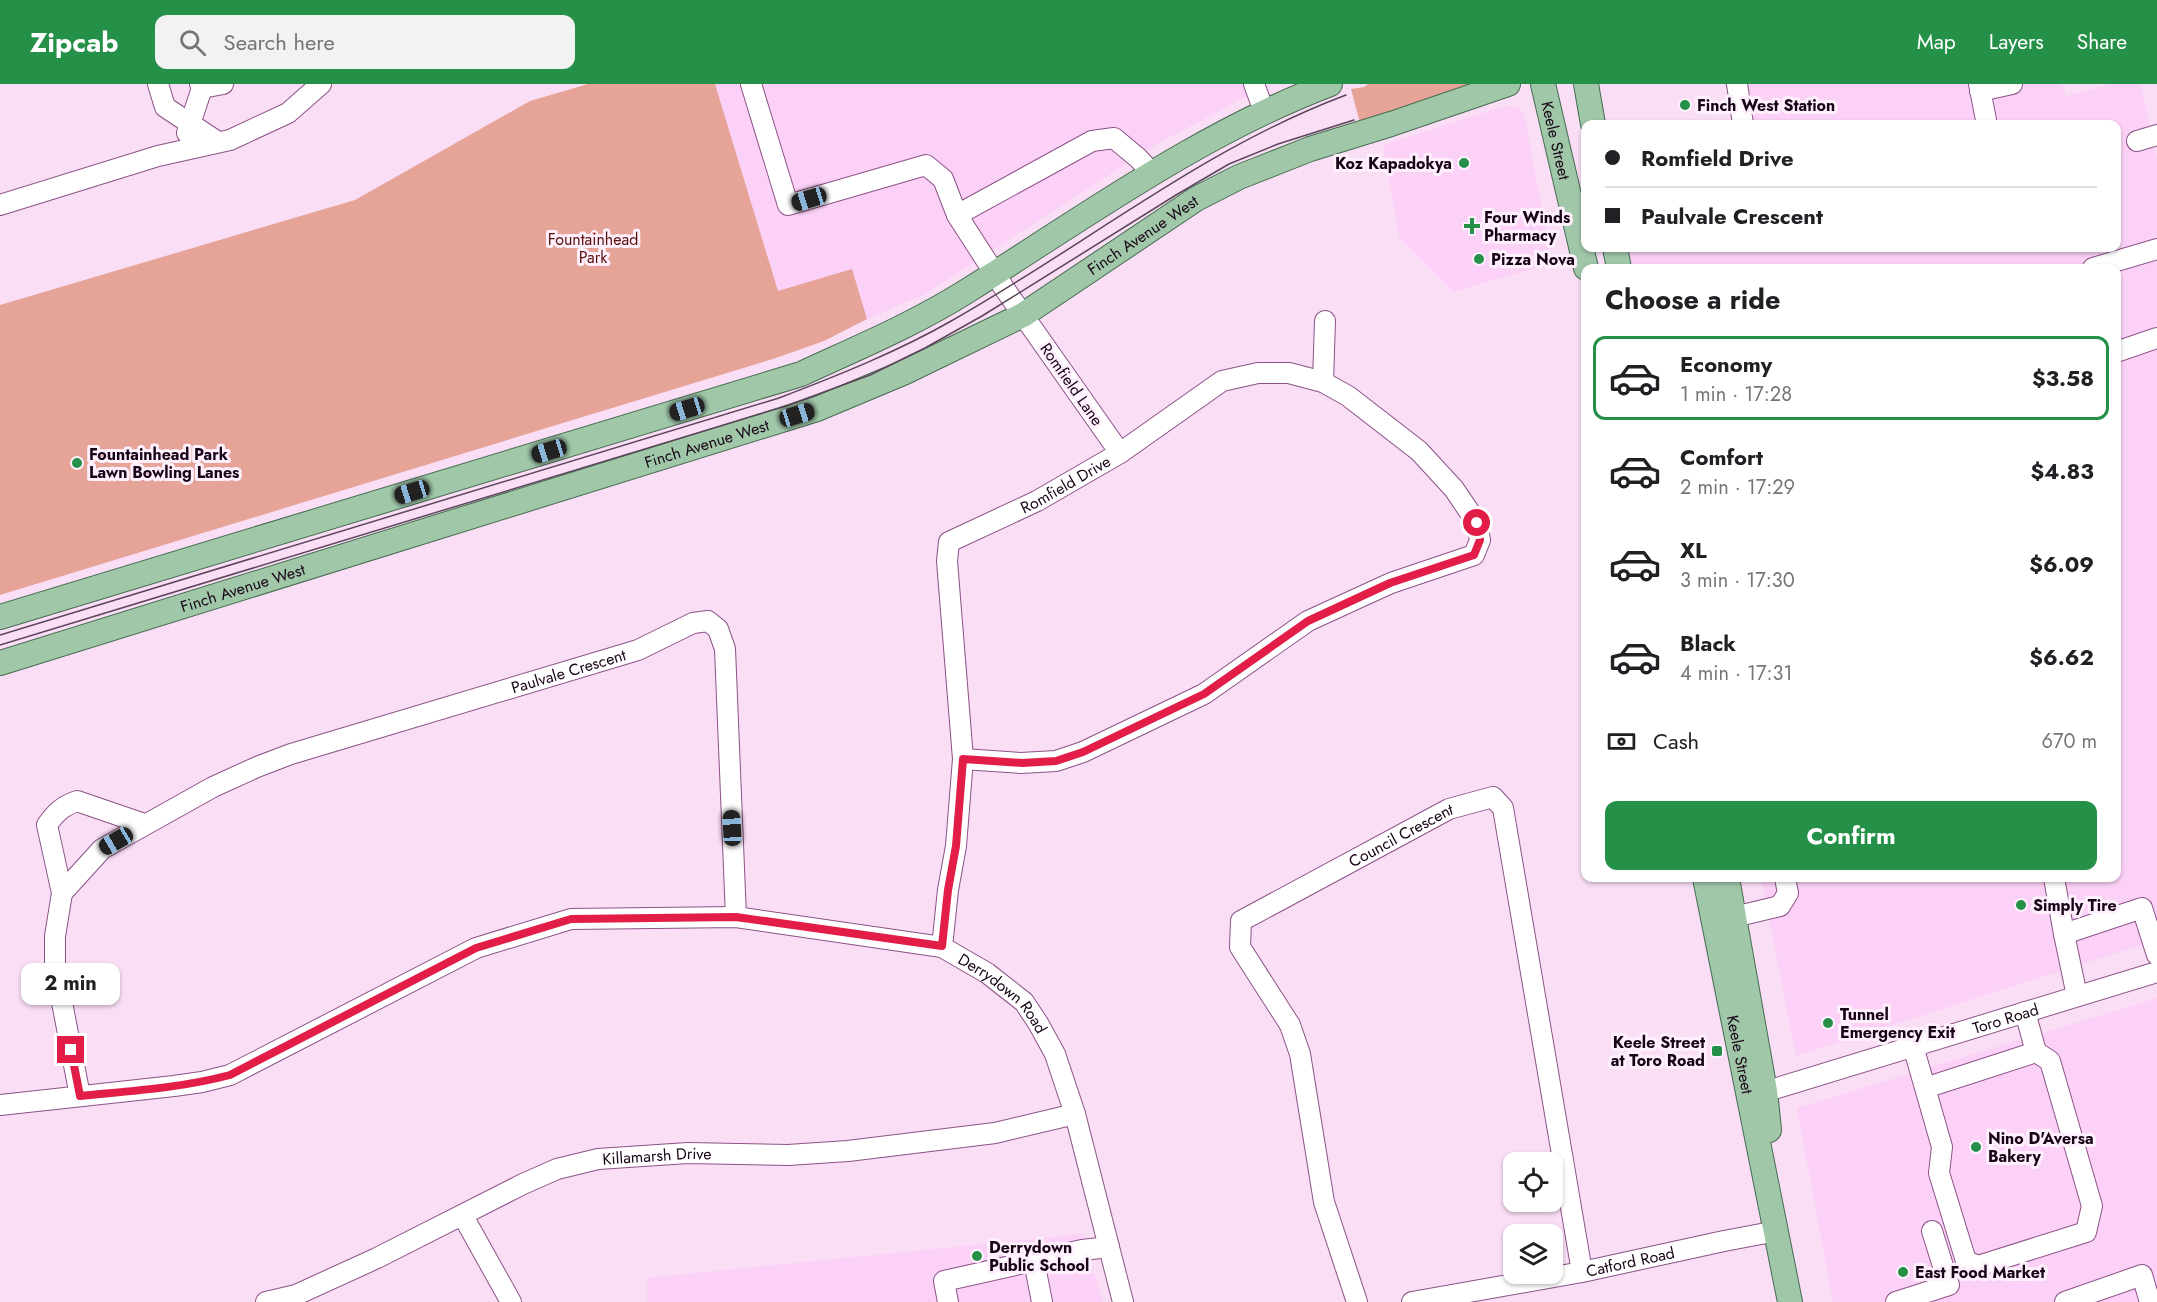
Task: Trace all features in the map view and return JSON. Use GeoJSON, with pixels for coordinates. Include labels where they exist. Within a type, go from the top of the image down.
{"type":"FeatureCollection","features":[{"type":"Feature","properties":{"kind":"main road"},"geometry":{"type":"LineString","coordinates":[[0,617],[801,374],[898,329],[966,292],[1153,174],[1264,111],[1330,84]]}},
{"type":"Feature","properties":{"kind":"main road","name":"Finch Avenue West"},"geometry":{"type":"LineString","coordinates":[[0,663],[817,409],[903,373],[1023,315],[1196,199],[1239,177],[1310,149],[1508,84]]}},
{"type":"Feature","properties":{"kind":"main road","name":"Keele Street"},"geometry":{"type":"LineString","coordinates":[[1543,84],[1581,247]]}},
{"type":"Feature","properties":{"kind":"main road"},"geometry":{"type":"LineString","coordinates":[[1586,84],[1592,120]]}},
{"type":"Feature","properties":{"kind":"main road","name":"Keele Street"},"geometry":{"type":"LineString","coordinates":[[1706,882],[1757,1094]]}},
{"type":"Feature","properties":{"kind":"main road","name":"Keele Street"},"geometry":{"type":"LineString","coordinates":[[1728,882],[1777,1231],[1790,1302]]}},
{"type":"Feature","properties":{"kind":"street"},"geometry":{"type":"LineString","coordinates":[[158,84],[165,107],[218,142]]}},
{"type":"Feature","properties":{"kind":"street"},"geometry":{"type":"LineString","coordinates":[[181,152],[201,86],[223,84]]}},
{"type":"Feature","properties":{"kind":"street"},"geometry":{"type":"LineString","coordinates":[[0,205],[158,156],[230,140],[288,113],[321,84]]}},
{"type":"Feature","properties":{"kind":"street","name":"Romfield Lane"},"geometry":{"type":"LineString","coordinates":[[751,84],[788,205],[926,165],[943,179],[957,214],[994,273],[1120,453]]}},
{"type":"Feature","properties":{"kind":"street"},"geometry":{"type":"LineString","coordinates":[[1254,84],[1264,111]]}},
{"type":"Feature","properties":{"kind":"street"},"geometry":{"type":"LineString","coordinates":[[1737,84],[1742,120]]}},
{"type":"Feature","properties":{"kind":"street"},"geometry":{"type":"LineString","coordinates":[[1986,120],[1979,87],[2012,84]]}},
{"type":"Feature","properties":{"kind":"street"},"geometry":{"type":"LineString","coordinates":[[2138,141],[2157,135]]}},
{"type":"Feature","properties":{"kind":"street"},"geometry":{"type":"LineString","coordinates":[[957,214],[1092,141],[1114,138],[1153,174]]}},
{"type":"Feature","properties":{"kind":"street"},"geometry":{"type":"LineString","coordinates":[[2106,264],[2157,249]]}},
{"type":"Feature","properties":{"kind":"street"},"geometry":{"type":"LineString","coordinates":[[1323,382],[1325,321]]}},
{"type":"Feature","properties":{"kind":"street"},"geometry":{"type":"LineString","coordinates":[[2121,350],[2157,338]]}},
{"type":"Feature","properties":{"kind":"street","name":"Romfield Drive"},"geometry":{"type":"LineString","coordinates":[[942,946],[948,890],[956,846],[963,759],[947,561],[949,543],[1037,501],[1120,453],[1222,381],[1258,373],[1289,373],[1323,382],[1348,396],[1419,451],[1454,489],[1477,523],[1480,540],[1474,555],[1390,583],[1308,621],[1204,694],[1083,752],[1056,761],[1022,763],[963,759]]}},
{"type":"Feature","properties":{"kind":"street","name":"Paulvale Crescent"},"geometry":{"type":"LineString","coordinates":[[62,893],[102,849],[213,787],[257,767],[291,754],[638,650],[693,623],[708,621],[718,628],[725,649],[736,917]]}},
{"type":"Feature","properties":{"kind":"street","name":"Council Crescent"},"geometry":{"type":"LineString","coordinates":[[1358,1302],[1324,1203],[1300,1053],[1290,1025],[1240,947],[1241,921],[1449,809],[1493,797],[1503,808],[1582,1272]]}},
{"type":"Feature","properties":{"kind":"street"},"geometry":{"type":"LineString","coordinates":[[80,1096],[55,966],[55,936],[62,893],[47,825],[56,812],[67,804],[77,801],[144,824]]}},
{"type":"Feature","properties":{"kind":"street"},"geometry":{"type":"LineString","coordinates":[[1734,917],[1780,906],[1788,893],[1786,882]]}},
{"type":"Feature","properties":{"kind":"street"},"geometry":{"type":"LineString","coordinates":[[2055,882],[2077,996]]}},
{"type":"Feature","properties":{"kind":"street"},"geometry":{"type":"LineString","coordinates":[[2064,934],[2142,908],[2157,955]]}},
{"type":"Feature","properties":{"kind":"street","name":"Derrydown Road"},"geometry":{"type":"LineString","coordinates":[[0,1105],[174,1086],[230,1075],[476,948],[571,919],[736,917],[942,946],[987,973],[1024,1002],[1055,1054],[1075,1114],[1123,1302]]}},
{"type":"Feature","properties":{"kind":"street","name":"Toro Road"},"geometry":{"type":"LineString","coordinates":[[1757,1094],[2157,972]]}},
{"type":"Feature","properties":{"kind":"street"},"geometry":{"type":"LineString","coordinates":[[1913,1046],[1942,1147],[1939,1173],[1966,1261],[1978,1266],[2086,1232],[2092,1206],[2050,1061],[2036,1052],[2025,1012]]}},
{"type":"Feature","properties":{"kind":"street"},"geometry":{"type":"LineString","coordinates":[[1925,1088],[2036,1052]]}},
{"type":"Feature","properties":{"kind":"street","name":"Killamarsh Drive"},"geometry":{"type":"LineString","coordinates":[[266,1302],[296,1295],[556,1169],[598,1159],[688,1153],[788,1155],[848,1151],[995,1133],[1075,1114]]}},
{"type":"Feature","properties":{"kind":"street"},"geometry":{"type":"LineString","coordinates":[[463,1216],[511,1302]]}},
{"type":"Feature","properties":{"kind":"street","name":"Catford Road"},"geometry":{"type":"LineString","coordinates":[[1412,1302],[1448,1299],[1777,1231]]}},
{"type":"Feature","properties":{"kind":"street"},"geometry":{"type":"LineString","coordinates":[[1896,1302],[1949,1285],[1932,1231]]}},
{"type":"Feature","properties":{"kind":"street"},"geometry":{"type":"LineString","coordinates":[[948,1302],[944,1281],[1109,1246]]}},
{"type":"Feature","properties":{"kind":"street"},"geometry":{"type":"LineString","coordinates":[[1034,1261],[1042,1302]]}},
{"type":"Feature","properties":{"kind":"street"},"geometry":{"type":"LineString","coordinates":[[2065,1302],[2142,1275],[2150,1302]]}},
{"type":"Feature","properties":{"kind":"shaded area"},"geometry":{"type":"Polygon","coordinates":[[[715,84],[1267,85],[1159,143],[923,295],[867,319],[852,270],[778,291],[715,84]]]}},
{"type":"Feature","properties":{"kind":"shaded area"},"geometry":{"type":"Polygon","coordinates":[[[1728,84],[2062,84],[2066,96],[2111,84],[2141,84],[2157,160],[2157,940],[1796,1056],[1762,882],[2121,882],[2121,264],[1622,264],[1617,252],[2121,252],[2121,120],[1738,120],[1728,84]]]}},
{"type":"Feature","properties":{"kind":"shaded area"},"geometry":{"type":"Polygon","coordinates":[[[1505,106],[1517,107],[1524,113],[1552,263],[1453,292],[1399,237],[1383,145],[1505,106]]]}},
{"type":"Feature","properties":{"kind":"shaded area"},"geometry":{"type":"Polygon","coordinates":[[[2157,998],[2157,1302],[1833,1302],[1797,1108],[2157,998]]]}},
{"type":"Feature","properties":{"kind":"shaded area","name":"Derrydown Public School"},"geometry":{"type":"Polygon","coordinates":[[[1082,1234],[1103,1302],[647,1302],[647,1278],[1082,1234]]]}},
{"type":"Feature","properties":{"kind":"green space","name":"Fountainhead Park"},"geometry":{"type":"Polygon","coordinates":[[[588,84],[715,84],[778,291],[852,269],[867,319],[824,341],[776,358],[0,595],[0,305],[355,200],[530,101],[588,84]]]}},
{"type":"Feature","properties":{"kind":"green space"},"geometry":{"type":"Polygon","coordinates":[[[1368,84],[1485,84],[1360,123],[1351,89],[1368,84]]]}},
{"type":"Feature","properties":{"kind":"tram line"},"geometry":{"type":"LineString","coordinates":[[0,635],[779,398],[824,381],[932,332],[1002,291],[1194,170],[1243,142],[1346,95]]}},
{"type":"Feature","properties":{"kind":"tram line"},"geometry":{"type":"LineString","coordinates":[[0,645],[786,406],[870,375],[982,316],[1229,164],[1278,144],[1354,120]]}},
{"type":"Feature","properties":{"kind":"place","name":"Finch West Station"},"geometry":{"type":"Point","coordinates":[1685,105]}},
{"type":"Feature","properties":{"kind":"place","name":"Koz Kapadokya"},"geometry":{"type":"Point","coordinates":[1464,163]}},
{"type":"Feature","properties":{"kind":"place","name":"Four Winds Pharmacy"},"geometry":{"type":"Point","coordinates":[1472,226]}},
{"type":"Feature","properties":{"kind":"place","name":"Pizza Nova"},"geometry":{"type":"Point","coordinates":[1479,259]}},
{"type":"Feature","properties":{"kind":"place","name":"Fountainhead Park Lawn Bowling Lanes"},"geometry":{"type":"Point","coordinates":[77,463]}},
{"type":"Feature","properties":{"kind":"place","name":"Simply Tire"},"geometry":{"type":"Point","coordinates":[2021,905]}},
{"type":"Feature","properties":{"kind":"place","name":"Tunnel Emergency Exit"},"geometry":{"type":"Point","coordinates":[1828,1023]}},
{"type":"Feature","properties":{"kind":"place","name":"Keele Street at Toro Road"},"geometry":{"type":"Point","coordinates":[1717,1051]}},
{"type":"Feature","properties":{"kind":"place","name":"Nino D'Aversa Bakery"},"geometry":{"type":"Point","coordinates":[1976,1147]}},
{"type":"Feature","properties":{"kind":"place","name":"Derrydown Public School"},"geometry":{"type":"Point","coordinates":[977,1256]}},
{"type":"Feature","properties":{"kind":"place","name":"East Food Market"},"geometry":{"type":"Point","coordinates":[1903,1272]}},
{"type":"Feature","properties":{"kind":"route"},"geometry":{"type":"LineString","coordinates":[[71,1050],[80,1096],[174,1086],[230,1075],[476,948],[571,919],[736,917],[942,946],[948,890],[956,846],[963,759],[1022,763],[1056,761],[1083,752],[1204,694],[1308,621],[1390,583],[1474,555],[1480,540],[1477,523]]}}]}
